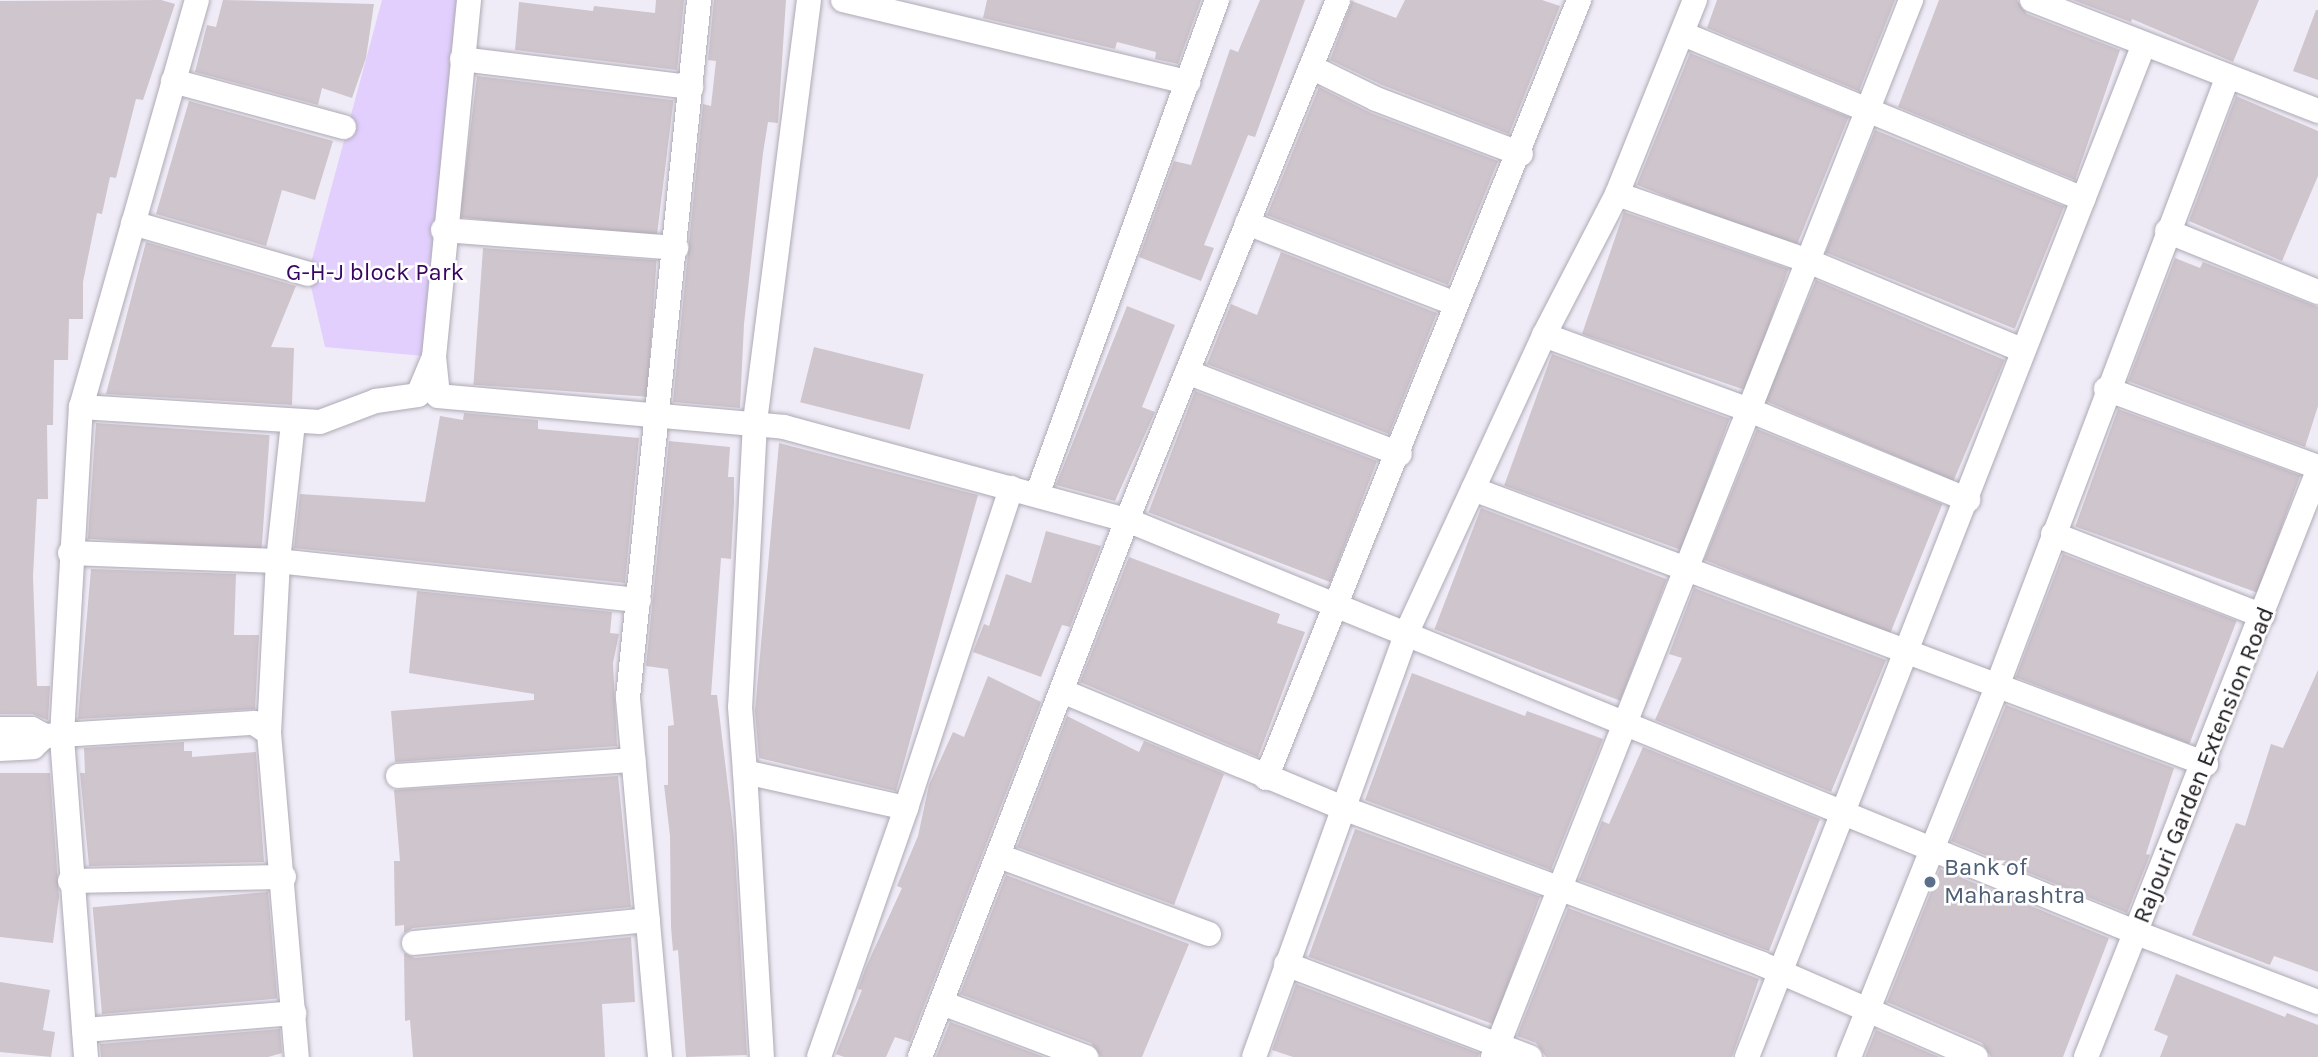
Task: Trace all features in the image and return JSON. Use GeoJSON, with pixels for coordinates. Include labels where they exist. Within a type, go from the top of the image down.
{"type":"FeatureCollection","features":[{"type":"Feature","properties":{"kind":"street"},"geometry":{"type":"LineString","coordinates":[[86,1057],[54,736],[81,407],[197,0]]}},
{"type":"Feature","properties":{"kind":"street"},"geometry":{"type":"LineString","coordinates":[[469,0],[443,230],[434,357],[438,396],[660,413],[784,427],[1127,520],[2145,936],[2318,1002]]}},
{"type":"Feature","properties":{"kind":"street"},"geometry":{"type":"LineString","coordinates":[[660,1057],[628,697],[660,413],[699,0]]}},
{"type":"Feature","properties":{"kind":"street"},"geometry":{"type":"LineString","coordinates":[[762,1057],[740,707],[755,424],[809,0]]}},
{"type":"Feature","properties":{"kind":"street"},"geometry":{"type":"LineString","coordinates":[[843,0],[1188,82]]}},
{"type":"Feature","properties":{"kind":"street"},"geometry":{"type":"LineString","coordinates":[[1037,495],[1217,0]]}},
{"type":"Feature","properties":{"kind":"street"},"geometry":{"type":"LineString","coordinates":[[920,1057],[1127,520],[1338,0]]}},
{"type":"Feature","properties":{"kind":"street"},"geometry":{"type":"LineString","coordinates":[[1266,778],[1400,454],[1456,304],[1521,154],[1579,0]]}},
{"type":"Feature","properties":{"kind":"street"},"geometry":{"type":"LineString","coordinates":[[1254,1057],[1406,634],[1544,335],[1617,194],[1695,0]]}},
{"type":"Feature","properties":{"kind":"street"},"geometry":{"type":"LineString","coordinates":[[1496,1051],[1911,0]]}},
{"type":"Feature","properties":{"kind":"street"},"geometry":{"type":"LineString","coordinates":[[2032,0],[2318,111]]}},
{"type":"Feature","properties":{"kind":"street"},"geometry":{"type":"LineString","coordinates":[[1683,34],[2082,198]]}},
{"type":"Feature","properties":{"kind":"street"},"geometry":{"type":"LineString","coordinates":[[1747,1057],[1968,500],[2022,350],[2144,44]]}},
{"type":"Feature","properties":{"kind":"street"},"geometry":{"type":"LineString","coordinates":[[462,59],[691,87]]}},
{"type":"Feature","properties":{"kind":"street"},"geometry":{"type":"LineString","coordinates":[[1311,67],[1376,99],[1521,154]]}},
{"type":"Feature","properties":{"kind":"street"},"geometry":{"type":"LineString","coordinates":[[1849,1057],[1996,688],[2106,389],[2228,76]]}},
{"type":"Feature","properties":{"kind":"street"},"geometry":{"type":"LineString","coordinates":[[173,81],[344,127]]}},
{"type":"Feature","properties":{"kind":"street"},"geometry":{"type":"LineString","coordinates":[[1617,194],[1808,261],[2022,350]]}},
{"type":"Feature","properties":{"kind":"street"},"geometry":{"type":"LineString","coordinates":[[133,223],[308,274]]}},
{"type":"Feature","properties":{"kind":"street"},"geometry":{"type":"LineString","coordinates":[[1247,223],[1456,304]]}},
{"type":"Feature","properties":{"kind":"street"},"geometry":{"type":"LineString","coordinates":[[443,230],[676,248]]}},
{"type":"Feature","properties":{"kind":"street"},"geometry":{"type":"LineString","coordinates":[[2167,231],[2318,292]]}},
{"type":"Feature","properties":{"kind":"street"},"geometry":{"type":"LineString","coordinates":[[1544,335],[1749,410],[1968,500]]}},
{"type":"Feature","properties":{"kind":"street"},"geometry":{"type":"LineString","coordinates":[[81,407],[320,422],[376,401],[418,395],[434,357]]}},
{"type":"Feature","properties":{"kind":"street"},"geometry":{"type":"LineString","coordinates":[[1186,372],[1400,454]]}},
{"type":"Feature","properties":{"kind":"street"},"geometry":{"type":"LineString","coordinates":[[2106,389],[2318,469]]}},
{"type":"Feature","properties":{"kind":"street"},"geometry":{"type":"LineString","coordinates":[[293,422],[278,561],[269,733],[284,877],[297,1057]]}},
{"type":"Feature","properties":{"kind":"street","name":"Rajouri Garden Extension Road"},"geometry":{"type":"LineString","coordinates":[[2104,1057],[2206,764],[2318,469]]}},
{"type":"Feature","properties":{"kind":"street"},"geometry":{"type":"LineString","coordinates":[[819,1057],[906,808],[1011,488]]}},
{"type":"Feature","properties":{"kind":"street"},"geometry":{"type":"LineString","coordinates":[[1473,489],[1687,567],[1996,688],[2206,764]]}},
{"type":"Feature","properties":{"kind":"street","name":"Rajouri Garden Extension Road"},"geometry":{"type":"LineString","coordinates":[[2086,1057],[2145,936],[2318,519]]}},
{"type":"Feature","properties":{"kind":"street"},"geometry":{"type":"LineString","coordinates":[[2053,534],[2263,616]]}},
{"type":"Feature","properties":{"kind":"street"},"geometry":{"type":"LineString","coordinates":[[70,553],[278,561],[639,600]]}},
{"type":"Feature","properties":{"kind":"street"},"geometry":{"type":"LineString","coordinates":[[1062,691],[1266,778],[1779,972],[1867,1013],[1976,1057]]}},
{"type":"Feature","properties":{"kind":"street"},"geometry":{"type":"LineString","coordinates":[[0,729],[32,729],[54,736],[254,723],[269,733]]}},
{"type":"Feature","properties":{"kind":"street"},"geometry":{"type":"LineString","coordinates":[[0,749],[33,747],[54,736]]}},
{"type":"Feature","properties":{"kind":"street"},"geometry":{"type":"LineString","coordinates":[[398,776],[634,760]]}},
{"type":"Feature","properties":{"kind":"street"},"geometry":{"type":"LineString","coordinates":[[745,772],[906,808]]}},
{"type":"Feature","properties":{"kind":"street"},"geometry":{"type":"LineString","coordinates":[[999,856],[1209,934]]}},
{"type":"Feature","properties":{"kind":"street"},"geometry":{"type":"LineString","coordinates":[[70,881],[284,877]]}},
{"type":"Feature","properties":{"kind":"street"},"geometry":{"type":"LineString","coordinates":[[414,943],[648,920]]}},
{"type":"Feature","properties":{"kind":"street"},"geometry":{"type":"LineString","coordinates":[[1286,964],[1496,1051],[1530,1057]]}},
{"type":"Feature","properties":{"kind":"street"},"geometry":{"type":"LineString","coordinates":[[942,1003],[1086,1057]]}},
{"type":"Feature","properties":{"kind":"street"},"geometry":{"type":"LineString","coordinates":[[84,1030],[294,1013]]}},
{"type":"Feature","properties":{"kind":"green space","name":"G-H-J block Park"},"geometry":{"type":"Polygon","coordinates":[[[382,0],[469,0],[434,357],[325,347],[308,274],[382,0]]]}},
{"type":"Feature","properties":{"kind":"building"},"geometry":{"type":"Polygon","coordinates":[[[161,0],[175,4],[143,100],[136,99],[116,178],[110,177],[102,214],[97,213],[83,282],[83,319],[69,319],[68,360],[54,360],[53,425],[47,425],[48,499],[37,499],[33,577],[37,686],[50,686],[48,720],[32,714],[0,714],[0,1],[161,0]]]}},
{"type":"Feature","properties":{"kind":"building"},"geometry":{"type":"Polygon","coordinates":[[[223,0],[374,4],[366,58],[352,98],[322,88],[318,105],[195,72],[207,25],[216,27],[223,0]]]}},
{"type":"Feature","properties":{"kind":"building"},"geometry":{"type":"Polygon","coordinates":[[[656,0],[684,0],[677,70],[515,50],[519,2],[593,11],[594,6],[655,13],[656,0]]]}},
{"type":"Feature","properties":{"kind":"building"},"geometry":{"type":"Polygon","coordinates":[[[714,0],[786,0],[778,123],[768,122],[763,153],[744,324],[740,408],[673,402],[703,104],[711,106],[716,61],[708,60],[714,0]]]}},
{"type":"Feature","properties":{"kind":"building"},"geometry":{"type":"Polygon","coordinates":[[[987,0],[1201,0],[1178,64],[1155,59],[1156,52],[1117,42],[1115,49],[983,18],[987,0]]]}},
{"type":"Feature","properties":{"kind":"building"},"geometry":{"type":"Polygon","coordinates":[[[1260,0],[1305,0],[1255,137],[1248,135],[1204,245],[1214,248],[1201,281],[1139,257],[1174,161],[1191,165],[1230,49],[1238,52],[1260,0]]]}},
{"type":"Feature","properties":{"kind":"building"},"geometry":{"type":"Polygon","coordinates":[[[1405,0],[1542,0],[1560,6],[1509,134],[1382,85],[1330,60],[1352,1],[1396,18],[1405,0]]]}},
{"type":"Feature","properties":{"kind":"building"},"geometry":{"type":"Polygon","coordinates":[[[1717,0],[1895,0],[1859,91],[1707,28],[1717,0]]]}},
{"type":"Feature","properties":{"kind":"building"},"geometry":{"type":"Polygon","coordinates":[[[1939,0],[2017,0],[2027,14],[2120,50],[2075,180],[1898,107],[1939,0]]]}},
{"type":"Feature","properties":{"kind":"building"},"geometry":{"type":"Polygon","coordinates":[[[2073,0],[2259,0],[2233,62],[2132,19],[2131,22],[2073,0]]]}},
{"type":"Feature","properties":{"kind":"building"},"geometry":{"type":"Polygon","coordinates":[[[2318,10],[2318,80],[2293,71],[2318,10]]]}},
{"type":"Feature","properties":{"kind":"building"},"geometry":{"type":"Polygon","coordinates":[[[1690,53],[1849,117],[1795,249],[1637,185],[1690,53]]]}},
{"type":"Feature","properties":{"kind":"building"},"geometry":{"type":"Polygon","coordinates":[[[477,76],[674,100],[656,241],[460,217],[477,76]]]}},
{"type":"Feature","properties":{"kind":"building"},"geometry":{"type":"Polygon","coordinates":[[[1319,87],[1371,113],[1498,161],[1448,285],[1267,215],[1319,87]]]}},
{"type":"Feature","properties":{"kind":"building"},"geometry":{"type":"Polygon","coordinates":[[[2236,96],[2318,131],[2318,176],[2282,261],[2189,221],[2236,96]]]}},
{"type":"Feature","properties":{"kind":"building"},"geometry":{"type":"Polygon","coordinates":[[[189,101],[333,141],[315,200],[282,190],[266,246],[156,214],[189,101]]]}},
{"type":"Feature","properties":{"kind":"building"},"geometry":{"type":"Polygon","coordinates":[[[1875,130],[2064,206],[2015,329],[1826,252],[1875,130]]]}},
{"type":"Feature","properties":{"kind":"building"},"geometry":{"type":"Polygon","coordinates":[[[1624,212],[1789,269],[1747,391],[1582,334],[1624,212]]]}},
{"type":"Feature","properties":{"kind":"building"},"geometry":{"type":"Polygon","coordinates":[[[146,242],[296,286],[271,347],[294,348],[292,405],[106,394],[146,242]]]}},
{"type":"Feature","properties":{"kind":"building"},"geometry":{"type":"Polygon","coordinates":[[[483,248],[657,260],[647,397],[473,385],[483,248]]]}},
{"type":"Feature","properties":{"kind":"building"},"geometry":{"type":"Polygon","coordinates":[[[1281,252],[1437,313],[1389,434],[1207,364],[1231,304],[1257,315],[1281,252]]]}},
{"type":"Feature","properties":{"kind":"building"},"geometry":{"type":"Polygon","coordinates":[[[2175,258],[2200,268],[2203,262],[2318,307],[2318,406],[2305,447],[2128,381],[2175,258]]]}},
{"type":"Feature","properties":{"kind":"building"},"geometry":{"type":"Polygon","coordinates":[[[1816,280],[2005,360],[1954,481],[1765,401],[1816,280]]]}},
{"type":"Feature","properties":{"kind":"building"},"geometry":{"type":"Polygon","coordinates":[[[1127,306],[1175,325],[1142,407],[1155,412],[1115,501],[1056,485],[1127,306]]]}},
{"type":"Feature","properties":{"kind":"building"},"geometry":{"type":"Polygon","coordinates":[[[814,347],[924,374],[910,430],[800,402],[814,347]]]}},
{"type":"Feature","properties":{"kind":"building"},"geometry":{"type":"Polygon","coordinates":[[[1552,354],[1730,419],[1682,550],[1504,486],[1552,354]]]}},
{"type":"Feature","properties":{"kind":"building"},"geometry":{"type":"Polygon","coordinates":[[[1195,391],[1377,461],[1330,582],[1148,512],[1195,391]]]}},
{"type":"Feature","properties":{"kind":"building"},"geometry":{"type":"Polygon","coordinates":[[[2118,409],[2300,475],[2258,593],[2075,526],[2118,409]]]}},
{"type":"Feature","properties":{"kind":"building"},"geometry":{"type":"Polygon","coordinates":[[[464,413],[538,420],[538,429],[639,438],[625,583],[294,548],[300,494],[425,502],[440,416],[463,420],[464,413]]]}},
{"type":"Feature","properties":{"kind":"building"},"geometry":{"type":"Polygon","coordinates":[[[96,423],[270,435],[261,551],[88,539],[96,423]]]}},
{"type":"Feature","properties":{"kind":"building"},"geometry":{"type":"Polygon","coordinates":[[[1757,429],[1942,504],[1890,635],[1704,560],[1757,429]]]}},
{"type":"Feature","properties":{"kind":"building"},"geometry":{"type":"Polygon","coordinates":[[[669,441],[730,447],[728,477],[734,477],[731,559],[721,558],[711,695],[717,695],[734,837],[747,1055],[686,1057],[678,950],[673,951],[671,927],[670,836],[664,785],[668,785],[668,726],[674,725],[668,669],[646,666],[669,441]]]}},
{"type":"Feature","properties":{"kind":"building"},"geometry":{"type":"Polygon","coordinates":[[[779,443],[978,495],[896,791],[759,758],[755,711],[779,443]]]}},
{"type":"Feature","properties":{"kind":"building"},"geometry":{"type":"Polygon","coordinates":[[[1481,508],[1667,579],[1620,701],[1434,629],[1481,508]]]}},
{"type":"Feature","properties":{"kind":"building"},"geometry":{"type":"Polygon","coordinates":[[[1046,531],[1101,546],[1070,627],[1062,625],[1041,677],[973,652],[984,624],[989,626],[1006,574],[1031,583],[1046,531]]]}},
{"type":"Feature","properties":{"kind":"building"},"geometry":{"type":"Polygon","coordinates":[[[2063,554],[2237,621],[2189,744],[2016,677],[2063,554]]]}},
{"type":"Feature","properties":{"kind":"building"},"geometry":{"type":"Polygon","coordinates":[[[1129,557],[1280,614],[1277,623],[1305,632],[1258,757],[1080,682],[1129,557]]]}},
{"type":"Feature","properties":{"kind":"building"},"geometry":{"type":"Polygon","coordinates":[[[91,569],[236,574],[234,635],[259,635],[255,709],[78,719],[91,569]]]}},
{"type":"Feature","properties":{"kind":"building"},"geometry":{"type":"Polygon","coordinates":[[[1694,588],[1886,660],[1831,792],[1655,720],[1682,658],[1669,654],[1694,588]]]}},
{"type":"Feature","properties":{"kind":"building"},"geometry":{"type":"Polygon","coordinates":[[[417,591],[612,612],[610,633],[619,634],[613,663],[617,746],[395,762],[391,711],[534,700],[534,694],[409,673],[417,591]]]}},
{"type":"Feature","properties":{"kind":"building"},"geometry":{"type":"Polygon","coordinates":[[[2318,670],[2318,972],[2274,956],[2270,965],[2192,935],[2236,823],[2245,826],[2271,744],[2283,748],[2318,670]]]}},
{"type":"Feature","properties":{"kind":"building"},"geometry":{"type":"Polygon","coordinates":[[[1412,673],[1525,716],[1527,711],[1603,739],[1551,870],[1365,800],[1412,673]]]}},
{"type":"Feature","properties":{"kind":"building"},"geometry":{"type":"Polygon","coordinates":[[[988,676],[1041,702],[910,1042],[895,1037],[886,1057],[844,1057],[836,1054],[862,990],[858,989],[866,967],[902,888],[897,886],[918,836],[929,785],[953,732],[964,737],[988,676]]]}},
{"type":"Feature","properties":{"kind":"building"},"geometry":{"type":"Polygon","coordinates":[[[2006,705],[2174,768],[2146,854],[2150,855],[2127,913],[1951,841],[2006,705]]]}},
{"type":"Feature","properties":{"kind":"building"},"geometry":{"type":"Polygon","coordinates":[[[1067,716],[1139,752],[1144,741],[1224,774],[1174,905],[1017,847],[1067,716]]]}},
{"type":"Feature","properties":{"kind":"building"},"geometry":{"type":"Polygon","coordinates":[[[184,742],[184,751],[192,751],[192,757],[256,752],[264,862],[89,866],[80,773],[85,773],[84,748],[184,742]]]}},
{"type":"Feature","properties":{"kind":"building"},"geometry":{"type":"Polygon","coordinates":[[[1643,747],[1820,819],[1769,951],[1579,880],[1602,821],[1609,824],[1643,747]]]}},
{"type":"Feature","properties":{"kind":"building"},"geometry":{"type":"Polygon","coordinates":[[[0,773],[50,773],[59,897],[53,943],[0,937],[0,773]]]}},
{"type":"Feature","properties":{"kind":"building"},"geometry":{"type":"Polygon","coordinates":[[[618,776],[631,907],[413,928],[404,933],[404,925],[395,926],[394,861],[400,861],[394,790],[618,776]]]}},
{"type":"Feature","properties":{"kind":"building"},"geometry":{"type":"Polygon","coordinates":[[[1355,829],[1540,896],[1494,1024],[1308,957],[1355,829]]]}},
{"type":"Feature","properties":{"kind":"building"},"geometry":{"type":"Polygon","coordinates":[[[1940,869],[2109,938],[2063,1057],[1991,1057],[1982,1043],[1887,1002],[1940,869]]]}},
{"type":"Feature","properties":{"kind":"building"},"geometry":{"type":"Polygon","coordinates":[[[1006,875],[1189,944],[1142,1057],[1101,1057],[1091,1043],[960,994],[1006,875]]]}},
{"type":"Feature","properties":{"kind":"building"},"geometry":{"type":"Polygon","coordinates":[[[268,892],[277,999],[102,1014],[93,907],[268,892]]]}},
{"type":"Feature","properties":{"kind":"building"},"geometry":{"type":"Polygon","coordinates":[[[1568,908],[1759,979],[1732,1057],[1546,1057],[1536,1043],[1517,1036],[1568,908]]]}},
{"type":"Feature","properties":{"kind":"building"},"geometry":{"type":"Polygon","coordinates":[[[631,937],[635,1002],[602,1004],[605,1057],[413,1057],[410,1020],[405,1021],[404,953],[415,958],[631,937]]]}},
{"type":"Feature","properties":{"kind":"building"},"geometry":{"type":"Polygon","coordinates":[[[2176,974],[2285,1017],[2287,1013],[2318,1025],[2318,1057],[2160,1057],[2168,1036],[2154,1030],[2176,974]]]}},
{"type":"Feature","properties":{"kind":"building"},"geometry":{"type":"Polygon","coordinates":[[[0,982],[50,990],[43,1030],[55,1032],[51,1057],[0,1052],[0,982]]]}},
{"type":"Feature","properties":{"kind":"building"},"geometry":{"type":"Polygon","coordinates":[[[1296,984],[1479,1053],[1478,1057],[1293,1057],[1272,1050],[1296,984]]]}},
{"type":"Feature","properties":{"kind":"building"},"geometry":{"type":"Polygon","coordinates":[[[950,1022],[1044,1057],[936,1057],[950,1022]]]}},
{"type":"Feature","properties":{"kind":"building"},"geometry":{"type":"Polygon","coordinates":[[[280,1029],[282,1053],[268,1057],[101,1057],[100,1044],[280,1029]]]}},
{"type":"Feature","properties":{"kind":"building"},"geometry":{"type":"Polygon","coordinates":[[[1876,1030],[1939,1057],[1865,1057],[1876,1030]]]}},
{"type":"Feature","properties":{"kind":"place","name":"Bank of Maharashtra"},"geometry":{"type":"Point","coordinates":[1930,882]}}]}
